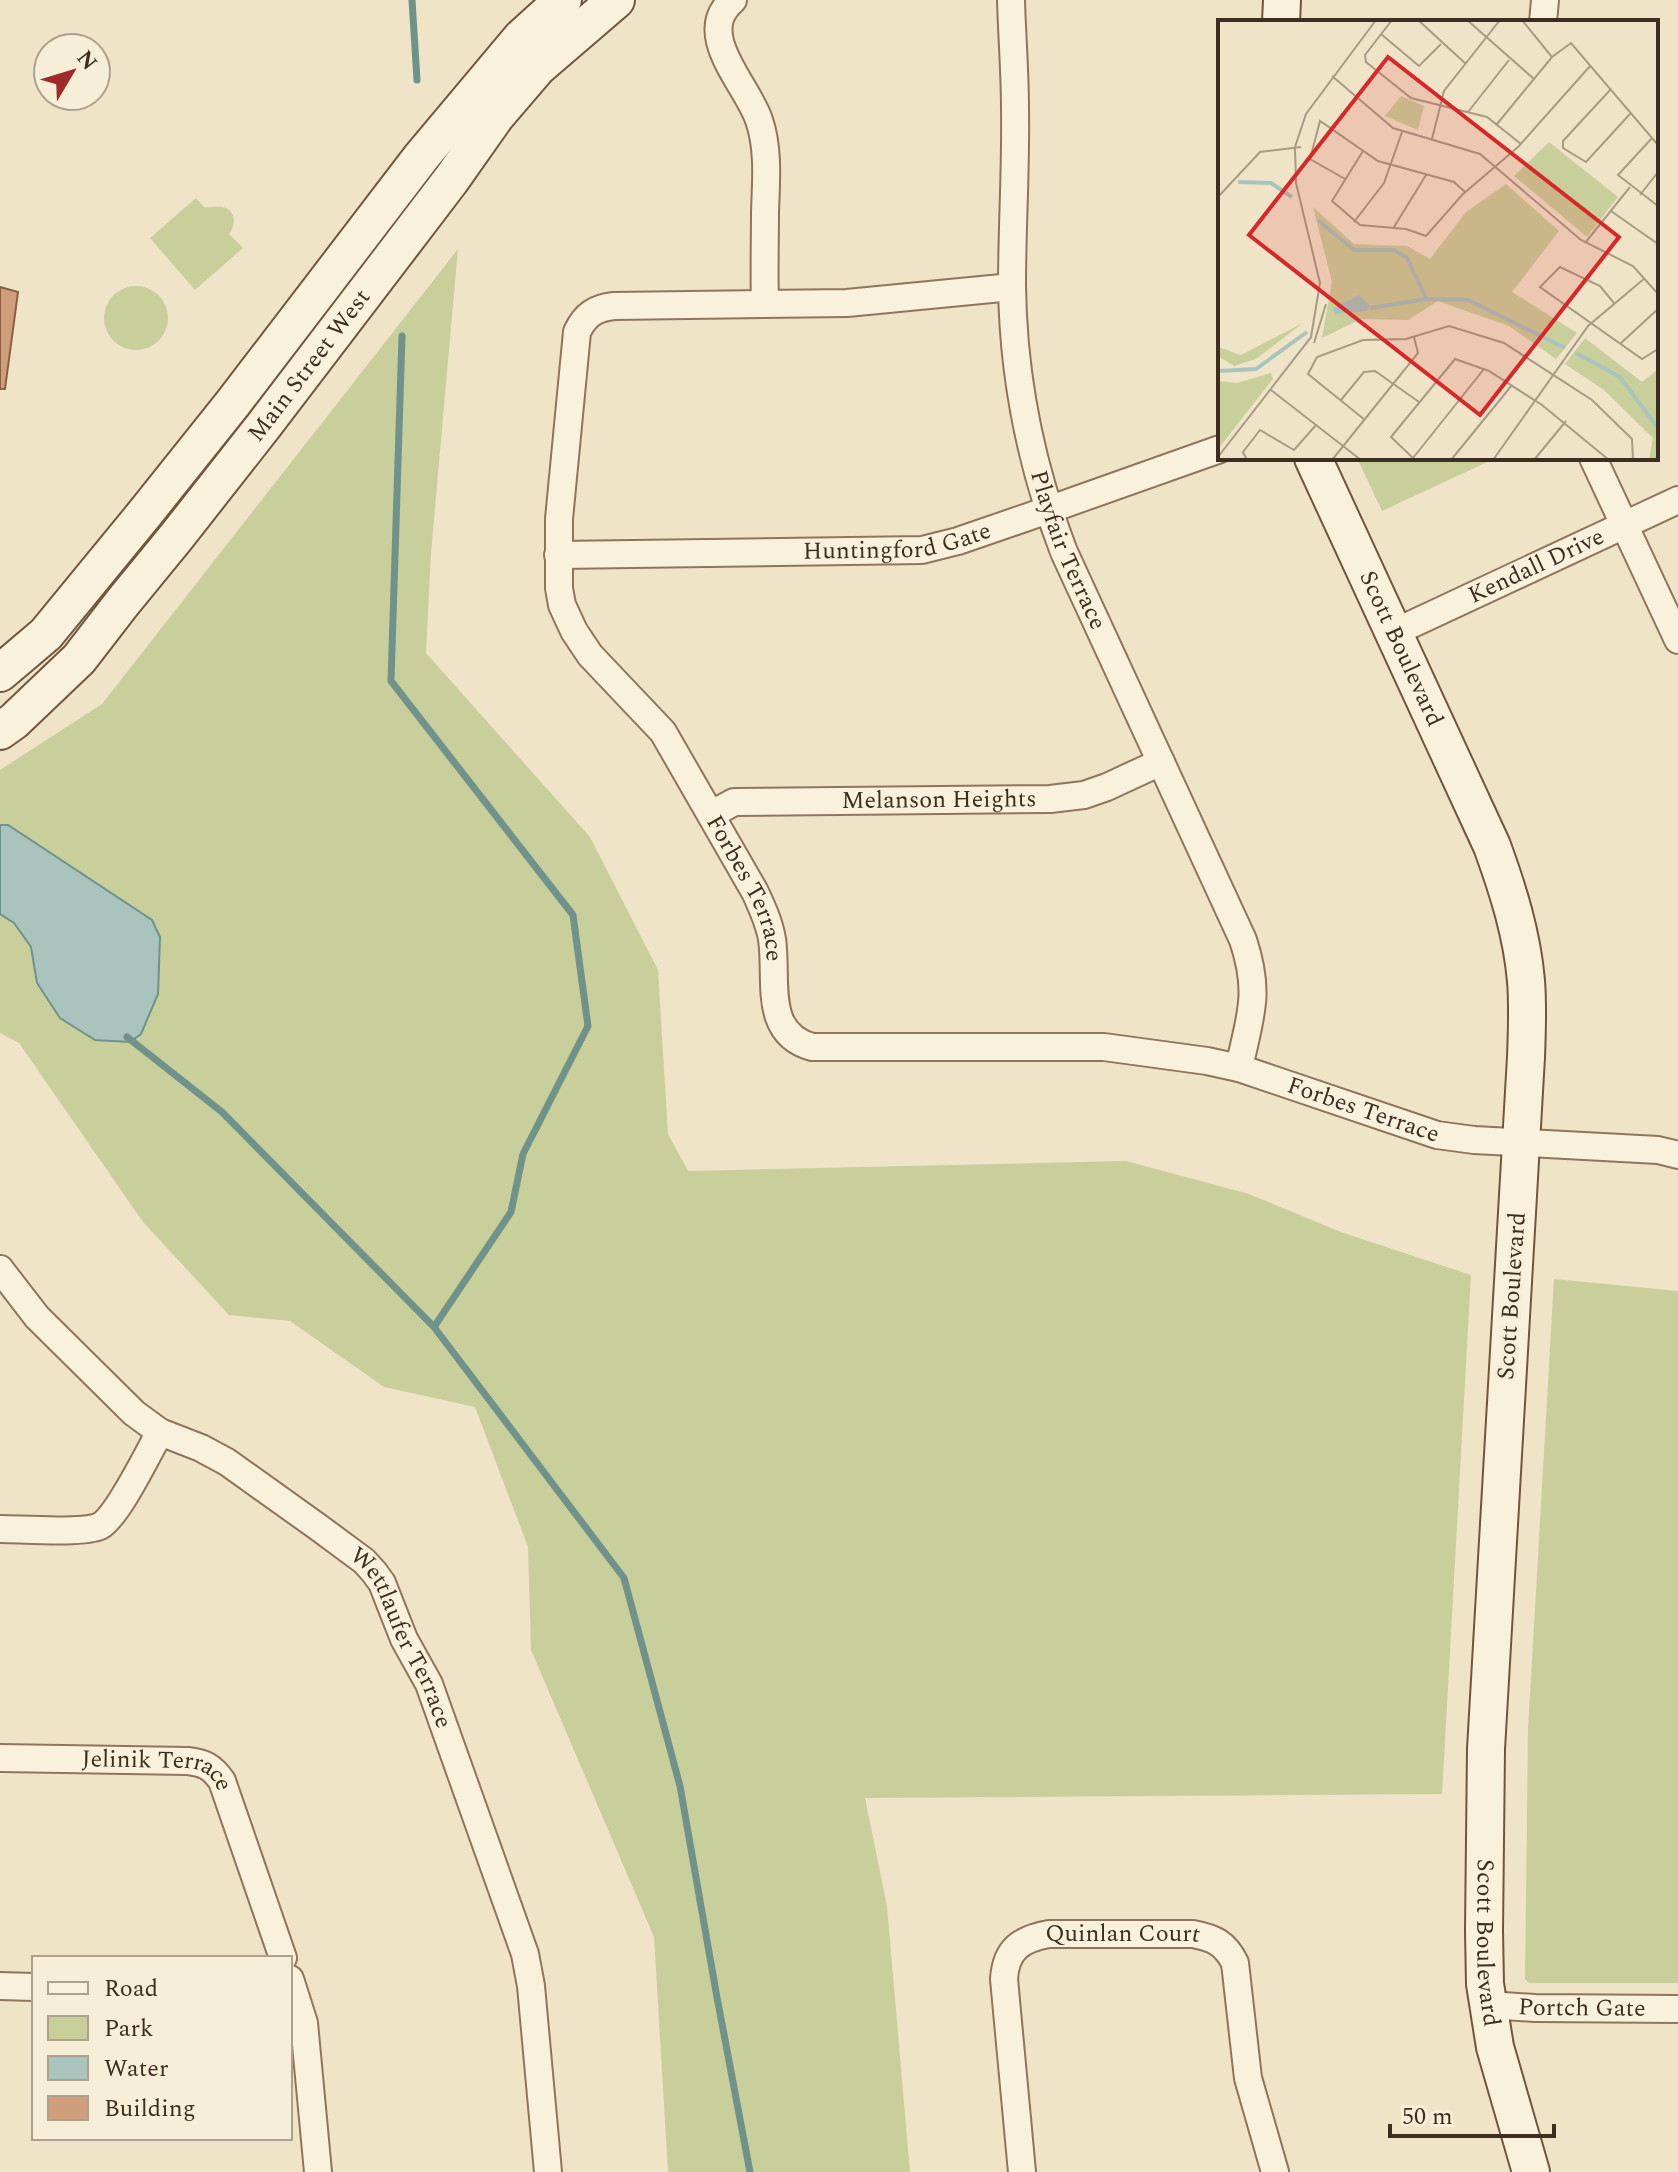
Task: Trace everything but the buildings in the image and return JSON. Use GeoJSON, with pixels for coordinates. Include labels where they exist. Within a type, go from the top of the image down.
{"type":"FeatureCollection","features":[{"type":"Feature","properties":{"kind":"main road","name":"Main Street West"},"geometry":{"type":"LineString","coordinates":[[0,673],[46,634],[233,403],[422,156],[521,38],[563,0]]}},
{"type":"Feature","properties":{"kind":"main road","name":"Main Street West"},"geometry":{"type":"LineString","coordinates":[[0,731],[79,659],[275,412],[496,116],[538,67],[616,0]]}},
{"type":"Feature","properties":{"kind":"main road"},"geometry":{"type":"LineString","coordinates":[[1281,20],[1282,0]]}},
{"type":"Feature","properties":{"kind":"main road","name":"Scott Boulevard"},"geometry":{"type":"LineString","coordinates":[[1314,460],[1492,846],[1512,903],[1523,958],[1527,1002],[1526,1057],[1486,1749],[1484,1931],[1488,2005],[1495,2047],[1531,2172]]}},
{"type":"Feature","properties":{"kind":"street"},"geometry":{"type":"LineString","coordinates":[[733,0],[719,19],[717,28],[722,52],[756,111],[764,142],[765,304]]}},
{"type":"Feature","properties":{"kind":"street","name":"Playfair Terrace"},"geometry":{"type":"LineString","coordinates":[[1011,0],[1015,110],[1012,287],[1014,336],[1024,418],[1048,510],[1064,552],[1249,958],[1254,998],[1239,1068]]}},
{"type":"Feature","properties":{"kind":"street"},"geometry":{"type":"LineString","coordinates":[[1543,20],[1545,0]]}},
{"type":"Feature","properties":{"kind":"street","name":"Forbes Terrace"},"geometry":{"type":"LineString","coordinates":[[1012,287],[847,303],[603,307],[586,317],[577,332],[559,519],[559,588],[562,605],[590,655],[663,732],[755,892],[767,918],[774,958],[777,1014],[785,1032],[802,1044],[825,1047],[1104,1047],[1207,1061],[1239,1068],[1423,1132],[1474,1140],[1658,1150],[1678,1155]]}},
{"type":"Feature","properties":{"kind":"street","name":"Huntingford Gate"},"geometry":{"type":"LineString","coordinates":[[558,555],[922,550],[958,541],[1218,450]]}},
{"type":"Feature","properties":{"kind":"street"},"geometry":{"type":"LineString","coordinates":[[1594,460],[1678,640]]}},
{"type":"Feature","properties":{"kind":"street","name":"Kendall Drive"},"geometry":{"type":"LineString","coordinates":[[1393,633],[1678,500]]}},
{"type":"Feature","properties":{"kind":"street","name":"Melanson Heights"},"geometry":{"type":"LineString","coordinates":[[712,814],[734,802],[1073,797],[1107,787],[1161,762]]}},
{"type":"Feature","properties":{"kind":"street","name":"Wettlaufer Terrace"},"geometry":{"type":"LineString","coordinates":[[0,1269],[37,1317],[134,1413],[160,1432],[227,1462],[364,1561],[382,1583],[404,1639],[429,1684],[525,1954],[531,1986],[548,2172]]}},
{"type":"Feature","properties":{"kind":"street"},"geometry":{"type":"LineString","coordinates":[[0,1529],[83,1530],[104,1523],[119,1504],[160,1432]]}},
{"type":"Feature","properties":{"kind":"street","name":"Jelinik Terrace"},"geometry":{"type":"LineString","coordinates":[[0,1758],[188,1761],[210,1767],[222,1781],[282,1956]]}},
{"type":"Feature","properties":{"kind":"street","name":"Quinlan Court"},"geometry":{"type":"LineString","coordinates":[[1022,2172],[1005,1966],[1017,1945],[1049,1934],[1193,1934],[1208,1937],[1229,1951],[1235,1963],[1248,2078],[1275,2172]]}},
{"type":"Feature","properties":{"kind":"street","name":"Jelinik Terrace"},"geometry":{"type":"LineString","coordinates":[[292,1985],[307,2043],[318,2172]]}},
{"type":"Feature","properties":{"kind":"street"},"geometry":{"type":"LineString","coordinates":[[0,1986],[32,1987]]}},
{"type":"Feature","properties":{"kind":"street","name":"Portch Gate"},"geometry":{"type":"LineString","coordinates":[[1488,2005],[1678,2009]]}},
{"type":"Feature","properties":{"kind":"green space"},"geometry":{"type":"Polygon","coordinates":[[[196,198],[204,207],[226,208],[232,213],[233,227],[229,234],[243,248],[195,290],[150,238],[196,198]]]}},
{"type":"Feature","properties":{"kind":"green space"},"geometry":{"type":"Polygon","coordinates":[[[458,249],[431,553],[426,653],[590,837],[658,970],[668,1134],[688,1171],[1126,1161],[1249,1194],[1341,1232],[1471,1275],[1442,1794],[865,1798],[887,1906],[910,2172],[668,2172],[654,1937],[531,1650],[528,1547],[475,1407],[384,1387],[290,1321],[229,1315],[143,1222],[19,1043],[0,1033],[0,770],[102,704],[458,249]]]}},
{"type":"Feature","properties":{"kind":"green space"},"geometry":{"type":"Polygon","coordinates":[[[130,286],[142,286],[159,295],[166,306],[166,330],[159,341],[142,350],[130,350],[118,345],[109,336],[104,324],[104,312],[109,300],[118,291],[130,286]]]}},
{"type":"Feature","properties":{"kind":"green space"},"geometry":{"type":"Polygon","coordinates":[[[1358,460],[1492,460],[1382,511],[1358,460]]]}},
{"type":"Feature","properties":{"kind":"green space"},"geometry":{"type":"Polygon","coordinates":[[[1554,1279],[1678,1291],[1678,1983],[1529,1983],[1525,1979],[1528,1729],[1554,1279]]]}},
{"type":"Feature","properties":{"kind":"water"},"geometry":{"type":"Polygon","coordinates":[[[0,825],[8,825],[152,920],[160,937],[158,994],[141,1034],[130,1042],[95,1040],[60,1018],[37,983],[31,947],[14,923],[0,914],[0,825]]]}},
{"type":"Feature","properties":{"kind":"waterway"},"geometry":{"type":"LineString","coordinates":[[412,0],[417,80]]}},
{"type":"Feature","properties":{"kind":"waterway"},"geometry":{"type":"LineString","coordinates":[[402,336],[391,681],[573,915],[588,1026],[523,1154],[511,1212],[434,1327]]}},
{"type":"Feature","properties":{"kind":"waterway"},"geometry":{"type":"LineString","coordinates":[[127,1037],[222,1112],[434,1327],[624,1578],[680,1786],[750,2172]]}}]}
